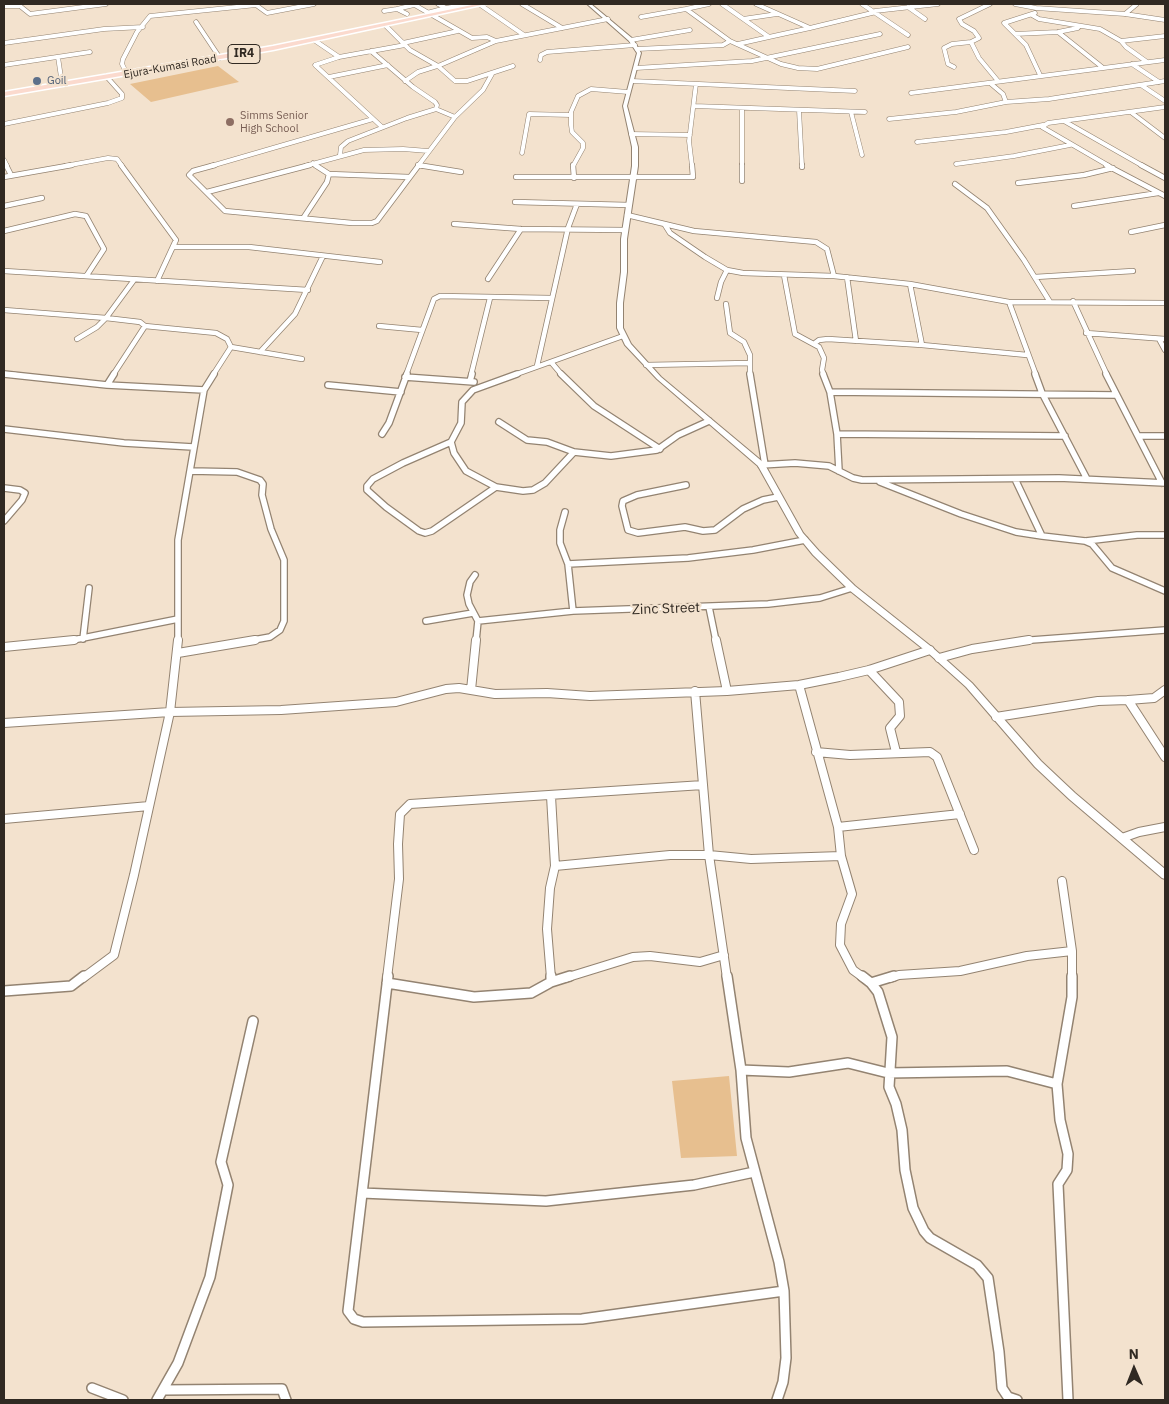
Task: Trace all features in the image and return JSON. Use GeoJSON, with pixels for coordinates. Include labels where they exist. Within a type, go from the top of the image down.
{"type":"FeatureCollection","features":[{"type":"Feature","properties":{"kind":"main road","name":"Ejura-Kumasi Road"},"geometry":{"type":"LineString","coordinates":[[4,94],[220,58],[481,4]]}},
{"type":"Feature","properties":{"kind":"street"},"geometry":{"type":"LineString","coordinates":[[4,4],[20,6],[30,14],[106,4]]}},
{"type":"Feature","properties":{"kind":"street"},"geometry":{"type":"LineString","coordinates":[[127,74],[122,64],[123,59],[137,32],[143,27],[148,18],[155,15],[256,5],[265,13],[269,13],[314,4]]}},
{"type":"Feature","properties":{"kind":"street"},"geometry":{"type":"LineString","coordinates":[[414,4],[472,38],[487,37],[496,42]]}},
{"type":"Feature","properties":{"kind":"street"},"geometry":{"type":"LineString","coordinates":[[384,11],[420,4]]}},
{"type":"Feature","properties":{"kind":"street"},"geometry":{"type":"LineString","coordinates":[[438,4],[446,8]]}},
{"type":"Feature","properties":{"kind":"street"},"geometry":{"type":"LineString","coordinates":[[429,14],[446,8],[469,4]]}},
{"type":"Feature","properties":{"kind":"street"},"geometry":{"type":"LineString","coordinates":[[481,4],[524,35]]}},
{"type":"Feature","properties":{"kind":"street"},"geometry":{"type":"LineString","coordinates":[[522,4],[562,28]]}},
{"type":"Feature","properties":{"kind":"street"},"geometry":{"type":"LineString","coordinates":[[589,4],[634,44],[639,53],[625,106],[635,147],[633,178],[626,215],[620,328],[628,345],[646,365],[709,421],[763,465],[814,464],[829,466],[857,479],[1087,479],[1164,483]]}},
{"type":"Feature","properties":{"kind":"street"},"geometry":{"type":"LineString","coordinates":[[641,17],[709,4]]}},
{"type":"Feature","properties":{"kind":"street"},"geometry":{"type":"LineString","coordinates":[[722,4],[769,37]]}},
{"type":"Feature","properties":{"kind":"street"},"geometry":{"type":"LineString","coordinates":[[756,4],[810,28]]}},
{"type":"Feature","properties":{"kind":"street"},"geometry":{"type":"LineString","coordinates":[[862,4],[908,35]]}},
{"type":"Feature","properties":{"kind":"street"},"geometry":{"type":"LineString","coordinates":[[738,44],[876,12],[938,4]]}},
{"type":"Feature","properties":{"kind":"street"},"geometry":{"type":"LineString","coordinates":[[954,67],[948,64],[944,48],[952,44],[971,42],[979,38],[974,31],[962,24],[959,18],[990,4]]}},
{"type":"Feature","properties":{"kind":"street"},"geometry":{"type":"LineString","coordinates":[[1015,4],[1036,8],[1125,14],[1165,20]]}},
{"type":"Feature","properties":{"kind":"street"},"geometry":{"type":"LineString","coordinates":[[1125,14],[1137,4]]}},
{"type":"Feature","properties":{"kind":"street"},"geometry":{"type":"LineString","coordinates":[[391,5],[407,14]]}},
{"type":"Feature","properties":{"kind":"street"},"geometry":{"type":"LineString","coordinates":[[1066,10],[1070,6]]}},
{"type":"Feature","properties":{"kind":"street"},"geometry":{"type":"LineString","coordinates":[[907,7],[925,19]]}},
{"type":"Feature","properties":{"kind":"street"},"geometry":{"type":"LineString","coordinates":[[1036,8],[1035,14],[1004,23],[1026,45],[1040,75]]}},
{"type":"Feature","properties":{"kind":"street"},"geometry":{"type":"LineString","coordinates":[[686,9],[730,41],[790,66],[813,70],[908,48]]}},
{"type":"Feature","properties":{"kind":"street"},"geometry":{"type":"LineString","coordinates":[[743,20],[777,14]]}},
{"type":"Feature","properties":{"kind":"street"},"geometry":{"type":"LineString","coordinates":[[1032,15],[1039,19],[1100,29],[1120,41],[1147,62]]}},
{"type":"Feature","properties":{"kind":"street"},"geometry":{"type":"LineString","coordinates":[[405,81],[418,72],[438,66],[496,42],[608,19]]}},
{"type":"Feature","properties":{"kind":"street"},"geometry":{"type":"LineString","coordinates":[[196,22],[220,58]]}},
{"type":"Feature","properties":{"kind":"street"},"geometry":{"type":"LineString","coordinates":[[384,25],[410,50],[438,66],[455,81],[467,81],[513,66]]}},
{"type":"Feature","properties":{"kind":"street"},"geometry":{"type":"LineString","coordinates":[[4,43],[104,29],[143,27]]}},
{"type":"Feature","properties":{"kind":"street"},"geometry":{"type":"LineString","coordinates":[[1016,34],[1058,32],[1081,27]]}},
{"type":"Feature","properties":{"kind":"street"},"geometry":{"type":"LineString","coordinates":[[382,127],[315,64],[458,30]]}},
{"type":"Feature","properties":{"kind":"street"},"geometry":{"type":"LineString","coordinates":[[634,44],[690,30]]}},
{"type":"Feature","properties":{"kind":"street"},"geometry":{"type":"LineString","coordinates":[[1058,32],[1102,67]]}},
{"type":"Feature","properties":{"kind":"street"},"geometry":{"type":"LineString","coordinates":[[636,68],[732,63],[769,58],[880,34]]}},
{"type":"Feature","properties":{"kind":"street"},"geometry":{"type":"LineString","coordinates":[[1120,41],[1165,36]]}},
{"type":"Feature","properties":{"kind":"street"},"geometry":{"type":"LineString","coordinates":[[314,40],[338,57]]}},
{"type":"Feature","properties":{"kind":"street"},"geometry":{"type":"LineString","coordinates":[[540,60],[541,55],[547,52],[634,44],[723,45],[730,41]]}},
{"type":"Feature","properties":{"kind":"street"},"geometry":{"type":"LineString","coordinates":[[971,42],[979,58],[998,81]]}},
{"type":"Feature","properties":{"kind":"street"},"geometry":{"type":"LineString","coordinates":[[371,51],[405,81],[434,102],[437,105],[436,109]]}},
{"type":"Feature","properties":{"kind":"street"},"geometry":{"type":"LineString","coordinates":[[4,65],[90,52]]}},
{"type":"Feature","properties":{"kind":"street"},"geometry":{"type":"LineString","coordinates":[[58,57],[62,84]]}},
{"type":"Feature","properties":{"kind":"street"},"geometry":{"type":"LineString","coordinates":[[911,93],[1165,60]]}},
{"type":"Feature","properties":{"kind":"street"},"geometry":{"type":"LineString","coordinates":[[329,77],[388,64]]}},
{"type":"Feature","properties":{"kind":"street"},"geometry":{"type":"LineString","coordinates":[[1132,64],[1159,82]]}},
{"type":"Feature","properties":{"kind":"street"},"geometry":{"type":"LineString","coordinates":[[373,119],[190,173],[190,178],[225,211],[304,217],[352,224],[372,223],[377,221],[455,117],[483,90],[492,74]]}},
{"type":"Feature","properties":{"kind":"street"},"geometry":{"type":"LineString","coordinates":[[4,124],[108,103],[122,98],[122,94],[106,76]]}},
{"type":"Feature","properties":{"kind":"street"},"geometry":{"type":"LineString","coordinates":[[632,81],[855,92]]}},
{"type":"Feature","properties":{"kind":"street"},"geometry":{"type":"LineString","coordinates":[[889,119],[956,112],[1006,102],[1023,102],[1165,81]]}},
{"type":"Feature","properties":{"kind":"street"},"geometry":{"type":"LineString","coordinates":[[990,83],[1003,94],[1023,102]]}},
{"type":"Feature","properties":{"kind":"street"},"geometry":{"type":"LineString","coordinates":[[516,177],[693,177],[690,157],[690,135],[696,84]]}},
{"type":"Feature","properties":{"kind":"street"},"geometry":{"type":"LineString","coordinates":[[1141,85],[1165,101]]}},
{"type":"Feature","properties":{"kind":"street"},"geometry":{"type":"LineString","coordinates":[[574,178],[573,164],[582,152],[583,143],[572,132],[571,115],[578,96],[586,90],[628,92]]}},
{"type":"Feature","properties":{"kind":"street"},"geometry":{"type":"LineString","coordinates":[[1003,94],[1006,102]]}},
{"type":"Feature","properties":{"kind":"street"},"geometry":{"type":"LineString","coordinates":[[694,106],[865,112]]}},
{"type":"Feature","properties":{"kind":"street"},"geometry":{"type":"LineString","coordinates":[[917,142],[1006,132],[1063,121],[1165,107]]}},
{"type":"Feature","properties":{"kind":"street"},"geometry":{"type":"LineString","coordinates":[[742,108],[742,182]]}},
{"type":"Feature","properties":{"kind":"street"},"geometry":{"type":"LineString","coordinates":[[340,155],[341,147],[348,141],[382,127],[436,109],[455,117]]}},
{"type":"Feature","properties":{"kind":"street"},"geometry":{"type":"LineString","coordinates":[[799,110],[802,167]]}},
{"type":"Feature","properties":{"kind":"street"},"geometry":{"type":"LineString","coordinates":[[851,112],[862,156]]}},
{"type":"Feature","properties":{"kind":"street"},"geometry":{"type":"LineString","coordinates":[[1132,113],[1165,138]]}},
{"type":"Feature","properties":{"kind":"street"},"geometry":{"type":"LineString","coordinates":[[522,153],[529,114],[571,115]]}},
{"type":"Feature","properties":{"kind":"street"},"geometry":{"type":"LineString","coordinates":[[1063,121],[1165,178]]}},
{"type":"Feature","properties":{"kind":"street"},"geometry":{"type":"LineString","coordinates":[[1043,125],[1043,129],[1070,146],[1165,196]]}},
{"type":"Feature","properties":{"kind":"street"},"geometry":{"type":"LineString","coordinates":[[631,134],[690,135]]}},
{"type":"Feature","properties":{"kind":"street"},"geometry":{"type":"LineString","coordinates":[[956,164],[1070,146]]}},
{"type":"Feature","properties":{"kind":"street"},"geometry":{"type":"LineString","coordinates":[[207,192],[340,155],[379,149],[428,152]]}},
{"type":"Feature","properties":{"kind":"street"},"geometry":{"type":"LineString","coordinates":[[4,177],[108,158],[117,159],[176,240],[158,282]]}},
{"type":"Feature","properties":{"kind":"street"},"geometry":{"type":"LineString","coordinates":[[4,160],[11,175]]}},
{"type":"Feature","properties":{"kind":"street"},"geometry":{"type":"LineString","coordinates":[[313,163],[329,174],[409,177]]}},
{"type":"Feature","properties":{"kind":"street"},"geometry":{"type":"LineString","coordinates":[[418,165],[461,172]]}},
{"type":"Feature","properties":{"kind":"street"},"geometry":{"type":"LineString","coordinates":[[1018,183],[1084,175],[1113,168]]}},
{"type":"Feature","properties":{"kind":"street"},"geometry":{"type":"LineString","coordinates":[[304,217],[328,182],[329,174]]}},
{"type":"Feature","properties":{"kind":"street"},"geometry":{"type":"LineString","coordinates":[[955,184],[987,208],[1050,302]]}},
{"type":"Feature","properties":{"kind":"street"},"geometry":{"type":"LineString","coordinates":[[1074,206],[1158,193]]}},
{"type":"Feature","properties":{"kind":"street"},"geometry":{"type":"LineString","coordinates":[[4,206],[42,198]]}},
{"type":"Feature","properties":{"kind":"street"},"geometry":{"type":"LineString","coordinates":[[515,202],[629,205]]}},
{"type":"Feature","properties":{"kind":"street"},"geometry":{"type":"LineString","coordinates":[[537,366],[568,228],[577,204]]}},
{"type":"Feature","properties":{"kind":"street"},"geometry":{"type":"LineString","coordinates":[[4,231],[75,214],[86,216],[104,249],[87,275]]}},
{"type":"Feature","properties":{"kind":"street"},"geometry":{"type":"LineString","coordinates":[[626,215],[694,231],[816,242],[827,249],[834,276]]}},
{"type":"Feature","properties":{"kind":"street"},"geometry":{"type":"LineString","coordinates":[[454,224],[521,229],[625,230]]}},
{"type":"Feature","properties":{"kind":"street"},"geometry":{"type":"LineString","coordinates":[[666,225],[670,233],[727,270],[754,274],[834,276],[910,284],[1010,302],[1165,303]]}},
{"type":"Feature","properties":{"kind":"street"},"geometry":{"type":"LineString","coordinates":[[1132,232],[1165,225]]}},
{"type":"Feature","properties":{"kind":"street"},"geometry":{"type":"LineString","coordinates":[[488,279],[521,229]]}},
{"type":"Feature","properties":{"kind":"street"},"geometry":{"type":"LineString","coordinates":[[174,247],[249,247],[380,262]]}},
{"type":"Feature","properties":{"kind":"street"},"geometry":{"type":"LineString","coordinates":[[260,352],[295,314],[323,256]]}},
{"type":"Feature","properties":{"kind":"street"},"geometry":{"type":"LineString","coordinates":[[4,270],[158,282],[308,290]]}},
{"type":"Feature","properties":{"kind":"street"},"geometry":{"type":"LineString","coordinates":[[717,298],[720,282],[727,270]]}},
{"type":"Feature","properties":{"kind":"street"},"geometry":{"type":"LineString","coordinates":[[1035,277],[1133,271]]}},
{"type":"Feature","properties":{"kind":"street"},"geometry":{"type":"LineString","coordinates":[[784,275],[795,334],[815,344],[822,350],[822,370],[830,392],[838,434],[839,471]]}},
{"type":"Feature","properties":{"kind":"street"},"geometry":{"type":"LineString","coordinates":[[847,278],[856,341]]}},
{"type":"Feature","properties":{"kind":"street"},"geometry":{"type":"LineString","coordinates":[[77,339],[97,327],[106,318],[134,280]]}},
{"type":"Feature","properties":{"kind":"street"},"geometry":{"type":"LineString","coordinates":[[910,284],[922,345]]}},
{"type":"Feature","properties":{"kind":"street"},"geometry":{"type":"LineString","coordinates":[[382,434],[390,423],[434,299],[440,296],[551,298]]}},
{"type":"Feature","properties":{"kind":"street"},"geometry":{"type":"LineString","coordinates":[[470,380],[490,298]]}},
{"type":"Feature","properties":{"kind":"street"},"geometry":{"type":"LineString","coordinates":[[1073,301],[1086,334],[1116,395],[1164,483]]}},
{"type":"Feature","properties":{"kind":"street"},"geometry":{"type":"LineString","coordinates":[[1010,302],[1027,355],[1042,393],[1087,479]]}},
{"type":"Feature","properties":{"kind":"street"},"geometry":{"type":"LineString","coordinates":[[726,304],[730,333],[747,346],[748,371],[763,465],[778,497],[805,540],[852,588],[930,650],[969,685],[1038,764],[1072,796],[1165,875]]}},
{"type":"Feature","properties":{"kind":"street"},"geometry":{"type":"LineString","coordinates":[[4,310],[106,318],[140,322],[145,326],[216,333],[227,339],[231,347]]}},
{"type":"Feature","properties":{"kind":"street"},"geometry":{"type":"LineString","coordinates":[[107,385],[145,326]]}},
{"type":"Feature","properties":{"kind":"street"},"geometry":{"type":"LineString","coordinates":[[379,326],[422,330]]}},
{"type":"Feature","properties":{"kind":"street"},"geometry":{"type":"LineString","coordinates":[[1086,334],[1162,339],[1165,350]]}},
{"type":"Feature","properties":{"kind":"street"},"geometry":{"type":"LineString","coordinates":[[496,487],[432,531],[424,533],[386,507],[367,490],[369,483],[373,479],[403,463],[451,442],[461,423],[462,402],[473,390],[623,336]]}},
{"type":"Feature","properties":{"kind":"street"},"geometry":{"type":"LineString","coordinates":[[815,344],[819,340],[828,339],[922,345],[1027,355]]}},
{"type":"Feature","properties":{"kind":"street"},"geometry":{"type":"LineString","coordinates":[[231,347],[302,359]]}},
{"type":"Feature","properties":{"kind":"street"},"geometry":{"type":"LineString","coordinates":[[4,991],[71,986],[114,955],[130,894],[170,712],[178,653],[178,540],[191,471],[193,446],[204,390],[231,347]]}},
{"type":"Feature","properties":{"kind":"street"},"geometry":{"type":"LineString","coordinates":[[551,362],[569,383],[594,406],[660,448]]}},
{"type":"Feature","properties":{"kind":"street"},"geometry":{"type":"LineString","coordinates":[[646,365],[749,363]]}},
{"type":"Feature","properties":{"kind":"street"},"geometry":{"type":"LineString","coordinates":[[4,374],[107,385],[204,390]]}},
{"type":"Feature","properties":{"kind":"street"},"geometry":{"type":"LineString","coordinates":[[405,377],[470,380],[479,387]]}},
{"type":"Feature","properties":{"kind":"street"},"geometry":{"type":"LineString","coordinates":[[328,384],[401,392]]}},
{"type":"Feature","properties":{"kind":"street"},"geometry":{"type":"LineString","coordinates":[[830,392],[1116,395]]}},
{"type":"Feature","properties":{"kind":"street"},"geometry":{"type":"LineString","coordinates":[[499,422],[528,440],[546,442],[574,452],[611,456],[660,448],[678,435],[709,421]]}},
{"type":"Feature","properties":{"kind":"street"},"geometry":{"type":"LineString","coordinates":[[4,429],[124,444],[193,446]]}},
{"type":"Feature","properties":{"kind":"street"},"geometry":{"type":"LineString","coordinates":[[838,434],[1065,436]]}},
{"type":"Feature","properties":{"kind":"street"},"geometry":{"type":"LineString","coordinates":[[1138,436],[1165,436]]}},
{"type":"Feature","properties":{"kind":"street"},"geometry":{"type":"LineString","coordinates":[[451,442],[454,453],[466,471],[496,487],[523,491],[538,488],[558,471],[574,452]]}},
{"type":"Feature","properties":{"kind":"street"},"geometry":{"type":"LineString","coordinates":[[178,653],[270,637],[280,630],[284,621],[284,560],[271,529],[262,495],[263,484],[260,480],[236,472],[191,471]]}},
{"type":"Feature","properties":{"kind":"street"},"geometry":{"type":"LineString","coordinates":[[1015,479],[1042,536]]}},
{"type":"Feature","properties":{"kind":"street"},"geometry":{"type":"LineString","coordinates":[[875,480],[970,517],[1016,532],[1047,538],[1074,538],[1086,541],[1092,544],[1112,568],[1165,591]]}},
{"type":"Feature","properties":{"kind":"street"},"geometry":{"type":"LineString","coordinates":[[686,485],[637,495],[623,502],[622,506],[628,530],[638,533],[685,526],[703,530],[715,530],[743,509],[763,500],[778,497]]}},
{"type":"Feature","properties":{"kind":"street"},"geometry":{"type":"LineString","coordinates":[[4,488],[20,490],[25,493],[22,500],[4,521]]}},
{"type":"Feature","properties":{"kind":"street"},"geometry":{"type":"LineString","coordinates":[[565,512],[560,530],[560,544],[568,564],[573,611]]}},
{"type":"Feature","properties":{"kind":"street"},"geometry":{"type":"LineString","coordinates":[[1086,541],[1137,535],[1165,535]]}},
{"type":"Feature","properties":{"kind":"street"},"geometry":{"type":"LineString","coordinates":[[568,564],[688,558],[753,550],[805,540]]}},
{"type":"Feature","properties":{"kind":"street"},"geometry":{"type":"LineString","coordinates":[[471,690],[478,621],[467,595],[470,582],[475,575]]}},
{"type":"Feature","properties":{"kind":"street"},"geometry":{"type":"LineString","coordinates":[[84,639],[89,588]]}},
{"type":"Feature","properties":{"kind":"street","name":"Zinc Street"},"geometry":{"type":"LineString","coordinates":[[478,621],[573,611],[768,604],[820,598],[852,588]]}},
{"type":"Feature","properties":{"kind":"street"},"geometry":{"type":"LineString","coordinates":[[709,607],[727,691]]}},
{"type":"Feature","properties":{"kind":"street"},"geometry":{"type":"LineString","coordinates":[[426,621],[473,613]]}},
{"type":"Feature","properties":{"kind":"street"},"geometry":{"type":"LineString","coordinates":[[4,647],[84,639],[178,619]]}},
{"type":"Feature","properties":{"kind":"street"},"geometry":{"type":"LineString","coordinates":[[939,658],[972,649],[1023,640],[1165,630]]}},
{"type":"Feature","properties":{"kind":"street"},"geometry":{"type":"LineString","coordinates":[[4,723],[170,712],[281,710],[396,702],[437,690],[459,688],[495,694],[590,696],[727,691],[798,685],[869,670],[930,650]]}},
{"type":"Feature","properties":{"kind":"street"},"geometry":{"type":"LineString","coordinates":[[869,670],[899,702],[902,711],[890,728],[896,752]]}},
{"type":"Feature","properties":{"kind":"street"},"geometry":{"type":"LineString","coordinates":[[798,685],[838,827],[841,856],[852,894],[841,924],[840,945],[853,970],[871,983],[878,992],[892,1037],[888,1087],[896,1104],[902,1130],[905,1170],[913,1208],[924,1231],[930,1238],[977,1265],[988,1278],[999,1352],[1002,1388],[1008,1397],[1017,1400]]}},
{"type":"Feature","properties":{"kind":"street"},"geometry":{"type":"LineString","coordinates":[[996,717],[1098,701],[1154,698],[1165,690]]}},
{"type":"Feature","properties":{"kind":"street"},"geometry":{"type":"LineString","coordinates":[[695,691],[709,855],[741,1070],[746,1138],[779,1262],[784,1291],[786,1358],[783,1382],[776,1400]]}},
{"type":"Feature","properties":{"kind":"street"},"geometry":{"type":"LineString","coordinates":[[1128,700],[1165,757]]}},
{"type":"Feature","properties":{"kind":"street"},"geometry":{"type":"LineString","coordinates":[[816,752],[850,755],[930,752],[937,757],[974,850]]}},
{"type":"Feature","properties":{"kind":"street"},"geometry":{"type":"LineString","coordinates":[[703,785],[551,796],[436,801],[410,804],[400,814],[398,844],[399,879],[348,1311],[354,1319],[363,1322],[582,1319],[784,1291]]}},
{"type":"Feature","properties":{"kind":"street"},"geometry":{"type":"LineString","coordinates":[[551,796],[554,866],[550,888],[547,930],[551,982]]}},
{"type":"Feature","properties":{"kind":"street"},"geometry":{"type":"LineString","coordinates":[[4,819],[149,806]]}},
{"type":"Feature","properties":{"kind":"street"},"geometry":{"type":"LineString","coordinates":[[838,827],[960,814]]}},
{"type":"Feature","properties":{"kind":"street"},"geometry":{"type":"LineString","coordinates":[[1122,838],[1139,832],[1165,827]]}},
{"type":"Feature","properties":{"kind":"street"},"geometry":{"type":"LineString","coordinates":[[554,866],[639,857],[709,855],[751,859],[841,856]]}},
{"type":"Feature","properties":{"kind":"street"},"geometry":{"type":"LineString","coordinates":[[1062,881],[1072,951],[1072,997],[1057,1084],[1060,1120],[1068,1154],[1067,1170],[1058,1184],[1068,1400]]}},
{"type":"Feature","properties":{"kind":"street"},"geometry":{"type":"LineString","coordinates":[[871,983],[899,974],[960,971],[1027,956],[1072,951]]}},
{"type":"Feature","properties":{"kind":"street"},"geometry":{"type":"LineString","coordinates":[[387,983],[474,997],[531,993],[551,982],[633,958],[650,956],[700,962],[724,955]]}},
{"type":"Feature","properties":{"kind":"street"},"geometry":{"type":"LineString","coordinates":[[160,1395],[178,1363],[210,1277],[228,1185],[221,1162],[253,1020]]}},
{"type":"Feature","properties":{"kind":"street"},"geometry":{"type":"LineString","coordinates":[[741,1070],[789,1072],[848,1063],[888,1073],[1007,1071],[1057,1084]]}},
{"type":"Feature","properties":{"kind":"street"},"geometry":{"type":"LineString","coordinates":[[362,1192],[546,1201],[694,1185],[754,1172]]}},
{"type":"Feature","properties":{"kind":"street"},"geometry":{"type":"LineString","coordinates":[[92,1388],[123,1400]]}},
{"type":"Feature","properties":{"kind":"street"},"geometry":{"type":"LineString","coordinates":[[160,1395],[266,1388],[282,1389],[286,1400]]}},
{"type":"Feature","properties":{"kind":"shaded area"},"geometry":{"type":"Polygon","coordinates":[[[218,66],[239,82],[151,102],[130,84],[218,66]]]}},
{"type":"Feature","properties":{"kind":"shaded area"},"geometry":{"type":"Polygon","coordinates":[[[729,1076],[737,1156],[681,1158],[672,1081],[729,1076]]]}},
{"type":"Feature","properties":{"kind":"place","name":"Goil"},"geometry":{"type":"Point","coordinates":[37,81]}},
{"type":"Feature","properties":{"kind":"place","name":"Simms Senior High School"},"geometry":{"type":"Point","coordinates":[230,122]}}]}
